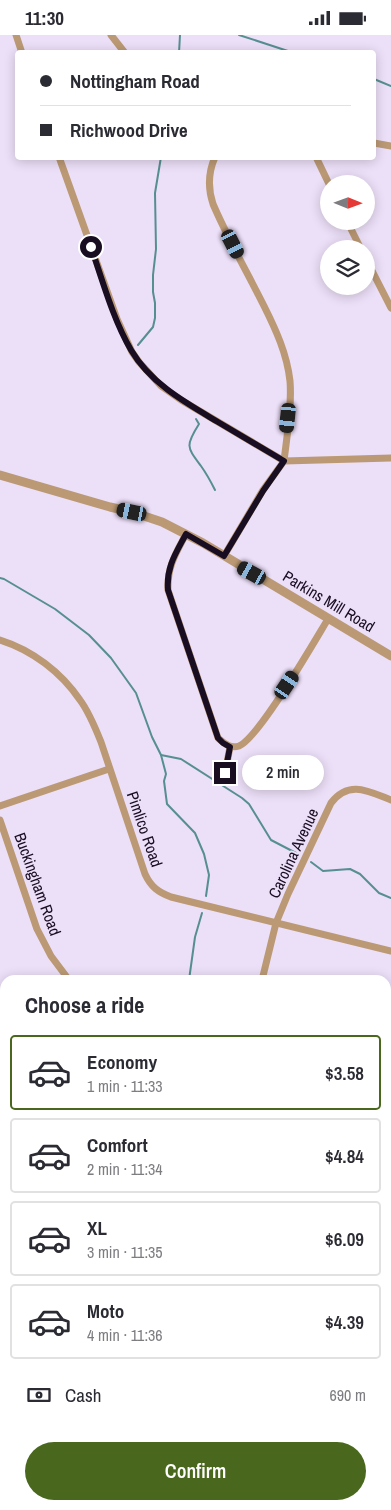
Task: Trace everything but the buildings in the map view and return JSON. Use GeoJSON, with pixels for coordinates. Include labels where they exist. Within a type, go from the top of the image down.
{"type":"FeatureCollection","features":[{"type":"Feature","properties":{"kind":"street"},"geometry":{"type":"LineString","coordinates":[[16,35],[21,50]]}},
{"type":"Feature","properties":{"kind":"street"},"geometry":{"type":"LineString","coordinates":[[111,35],[123,50]]}},
{"type":"Feature","properties":{"kind":"street"},"geometry":{"type":"LineString","coordinates":[[376,143],[391,146]]}},
{"type":"Feature","properties":{"kind":"street"},"geometry":{"type":"LineString","coordinates":[[60,160],[117,319],[130,349],[161,385],[181,400],[284,461],[391,458]]}},
{"type":"Feature","properties":{"kind":"street"},"geometry":{"type":"LineString","coordinates":[[213,160],[209,177],[210,195],[213,204],[281,343],[290,383],[284,461],[263,491],[224,556]]}},
{"type":"Feature","properties":{"kind":"street"},"geometry":{"type":"LineString","coordinates":[[317,160],[325,175]]}},
{"type":"Feature","properties":{"kind":"street"},"geometry":{"type":"LineString","coordinates":[[375,277],[391,308]]}},
{"type":"Feature","properties":{"kind":"street","name":"Parkins Mill Road"},"geometry":{"type":"LineString","coordinates":[[0,475],[162,522],[286,592],[391,656]]}},
{"type":"Feature","properties":{"kind":"street"},"geometry":{"type":"LineString","coordinates":[[186,534],[169,567],[167,578],[168,590],[218,738],[223,743],[230,747],[239,746],[247,740],[265,718],[298,669],[328,619]]}},
{"type":"Feature","properties":{"kind":"street","name":"Pimlico Road"},"geometry":{"type":"LineString","coordinates":[[0,640],[11,643],[33,655],[51,668],[80,700],[93,722],[145,875],[153,888],[171,897],[391,951]]}},
{"type":"Feature","properties":{"kind":"street"},"geometry":{"type":"LineString","coordinates":[[225,773],[230,747]]}},
{"type":"Feature","properties":{"kind":"street"},"geometry":{"type":"LineString","coordinates":[[0,806],[109,769]]}},
{"type":"Feature","properties":{"kind":"street","name":"Carolina Avenue"},"geometry":{"type":"LineString","coordinates":[[263,975],[276,923],[331,803],[338,795],[345,791],[359,789],[391,800]]}},
{"type":"Feature","properties":{"kind":"street","name":"Buckingham Road"},"geometry":{"type":"LineString","coordinates":[[0,819],[37,929],[51,956],[65,975]]}},
{"type":"Feature","properties":{"kind":"waterway"},"geometry":{"type":"LineString","coordinates":[[179,50],[180,35]]}},
{"type":"Feature","properties":{"kind":"waterway"},"geometry":{"type":"LineString","coordinates":[[239,35],[285,50]]}},
{"type":"Feature","properties":{"kind":"waterway"},"geometry":{"type":"LineString","coordinates":[[376,80],[391,86]]}},
{"type":"Feature","properties":{"kind":"waterway"},"geometry":{"type":"LineString","coordinates":[[138,345],[153,327],[155,318],[153,292],[156,249],[155,193],[160,160]]}},
{"type":"Feature","properties":{"kind":"waterway"},"geometry":{"type":"LineString","coordinates":[[196,419],[199,424],[191,437],[191,450],[215,490]]}},
{"type":"Feature","properties":{"kind":"waterway"},"geometry":{"type":"LineString","coordinates":[[0,578],[55,609],[89,635],[111,658],[136,693],[152,737],[161,755],[166,774],[164,781],[167,804],[195,833],[204,854],[209,875],[206,896]]}},
{"type":"Feature","properties":{"kind":"waterway"},"geometry":{"type":"LineString","coordinates":[[161,755],[181,759],[242,798],[249,804],[271,840],[298,854]]}},
{"type":"Feature","properties":{"kind":"waterway"},"geometry":{"type":"LineString","coordinates":[[311,862],[323,871],[350,869],[360,874],[379,893],[391,898]]}},
{"type":"Feature","properties":{"kind":"waterway"},"geometry":{"type":"LineString","coordinates":[[190,975],[195,937],[202,913]]}},
{"type":"Feature","properties":{"kind":"route"},"geometry":{"type":"LineString","coordinates":[[91,247],[123,334],[132,352],[150,374],[181,400],[284,461],[263,491],[224,556],[186,534],[169,567],[167,578],[168,590],[218,738],[230,747],[225,773]]}}]}
